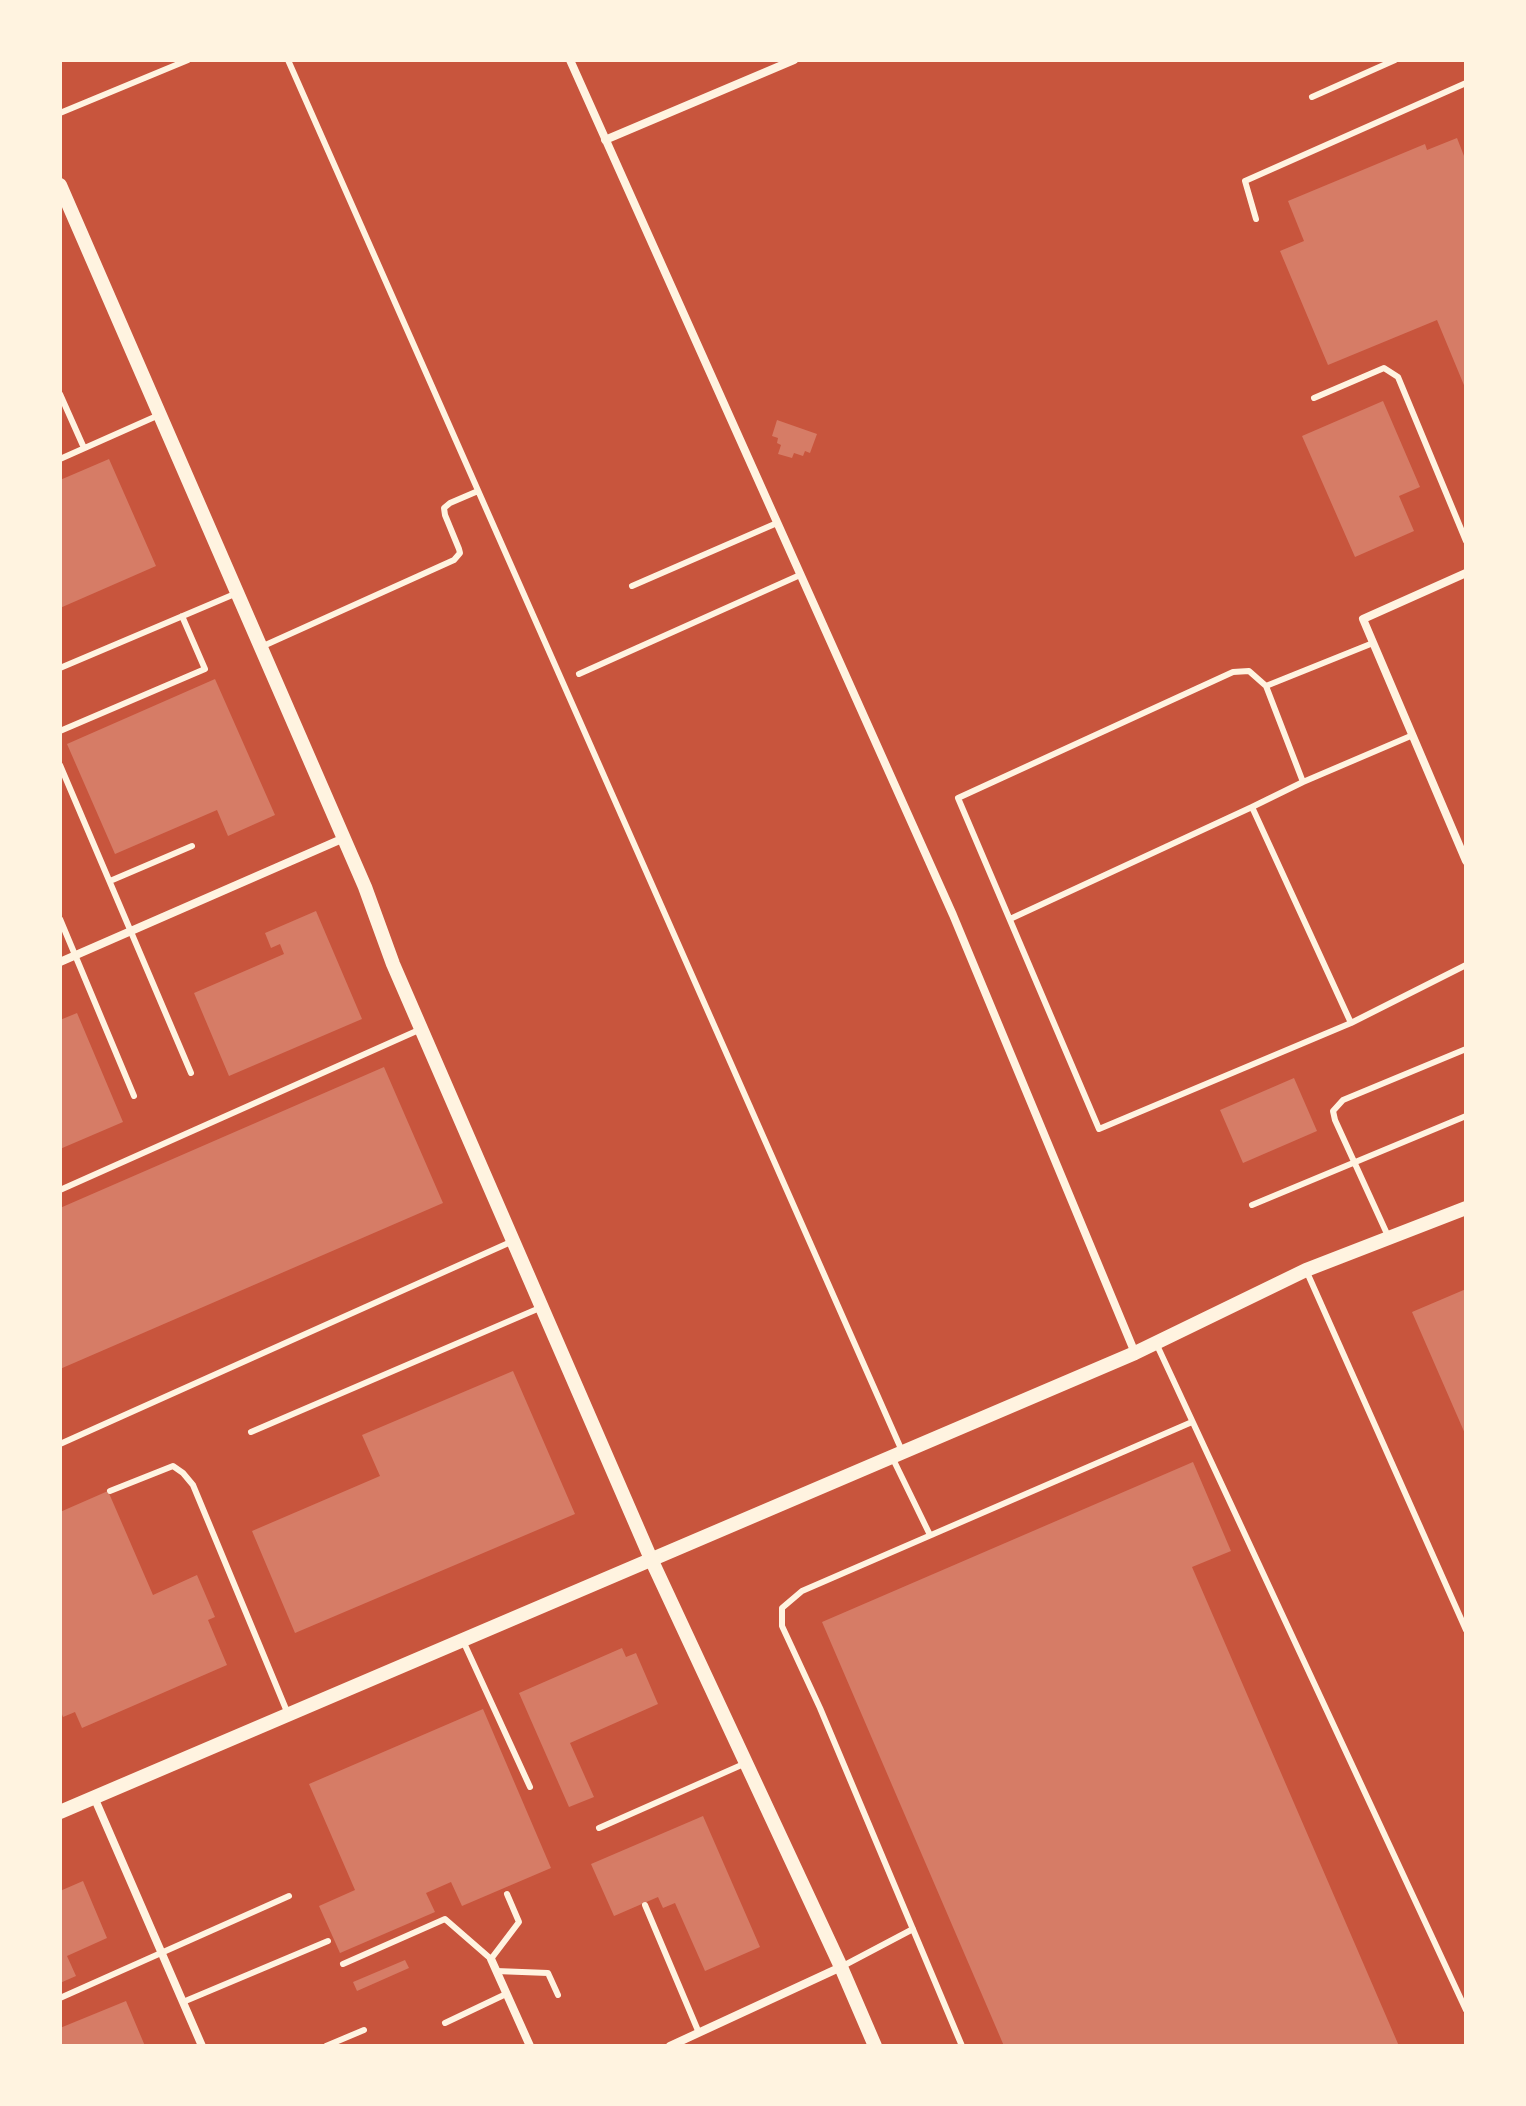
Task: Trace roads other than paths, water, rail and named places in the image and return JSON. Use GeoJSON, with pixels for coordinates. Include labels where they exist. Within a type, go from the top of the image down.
{"type":"FeatureCollection","features":[{"type":"Feature","properties":{"kind":"street"},"geometry":{"type":"LineString","coordinates":[[570,60],[953,915],[1135,1353]]}},
{"type":"Feature","properties":{"kind":"street"},"geometry":{"type":"LineString","coordinates":[[605,140],[794,60]]}},
{"type":"Feature","properties":{"kind":"street"},"geometry":{"type":"LineString","coordinates":[[60,185],[344,838],[421,1029],[651,1559],[875,2046]]}},
{"type":"Feature","properties":{"kind":"street"},"geometry":{"type":"LineString","coordinates":[[1466,573],[1363,619],[1466,861]]}},
{"type":"Feature","properties":{"kind":"street"},"geometry":{"type":"LineString","coordinates":[[60,962],[344,838]]}},
{"type":"Feature","properties":{"kind":"street"},"geometry":{"type":"LineString","coordinates":[[60,1812],[1135,1353],[1306,1270],[1466,1208]]}},
{"type":"Feature","properties":{"kind":"street"},"geometry":{"type":"LineString","coordinates":[[94,1797],[202,2046]]}},
{"type":"Feature","properties":{"kind":"street"},"geometry":{"type":"LineString","coordinates":[[491,1959],[530,2046]]}},
{"type":"Feature","properties":{"kind":"street"},"geometry":{"type":"LineString","coordinates":[[670,2046],[841,1967]]}},
{"type":"Feature","properties":{"kind":"lane"},"geometry":{"type":"LineString","coordinates":[[60,113],[188,60]]}},
{"type":"Feature","properties":{"kind":"lane"},"geometry":{"type":"LineString","coordinates":[[288,60],[897,1453],[930,1535]]}},
{"type":"Feature","properties":{"kind":"lane"},"geometry":{"type":"LineString","coordinates":[[1312,97],[1395,60]]}},
{"type":"Feature","properties":{"kind":"lane"},"geometry":{"type":"LineString","coordinates":[[1256,219],[1245,181],[1466,83]]}},
{"type":"Feature","properties":{"kind":"lane"},"geometry":{"type":"LineString","coordinates":[[1314,398],[1384,368],[1398,377],[1466,541]]}},
{"type":"Feature","properties":{"kind":"lane"},"geometry":{"type":"LineString","coordinates":[[60,394],[84,448]]}},
{"type":"Feature","properties":{"kind":"lane"},"geometry":{"type":"LineString","coordinates":[[60,459],[160,415]]}},
{"type":"Feature","properties":{"kind":"lane"},"geometry":{"type":"LineString","coordinates":[[261,647],[454,560],[460,553],[444,508],[478,491]]}},
{"type":"Feature","properties":{"kind":"lane"},"geometry":{"type":"LineString","coordinates":[[632,586],[777,523]]}},
{"type":"Feature","properties":{"kind":"lane"},"geometry":{"type":"LineString","coordinates":[[579,674],[800,575]]}},
{"type":"Feature","properties":{"kind":"lane"},"geometry":{"type":"LineString","coordinates":[[60,668],[237,593]]}},
{"type":"Feature","properties":{"kind":"lane"},"geometry":{"type":"LineString","coordinates":[[60,731],[205,669],[182,616]]}},
{"type":"Feature","properties":{"kind":"lane"},"geometry":{"type":"LineString","coordinates":[[1266,686],[1373,643]]}},
{"type":"Feature","properties":{"kind":"lane"},"geometry":{"type":"LineString","coordinates":[[1303,782],[1266,686],[1249,671],[1233,672],[958,798],[1099,1129],[1351,1023],[1466,965]]}},
{"type":"Feature","properties":{"kind":"lane"},"geometry":{"type":"LineString","coordinates":[[1010,919],[1303,782],[1413,735]]}},
{"type":"Feature","properties":{"kind":"lane"},"geometry":{"type":"LineString","coordinates":[[60,765],[191,1073]]}},
{"type":"Feature","properties":{"kind":"lane"},"geometry":{"type":"LineString","coordinates":[[1252,807],[1351,1023]]}},
{"type":"Feature","properties":{"kind":"lane"},"geometry":{"type":"LineString","coordinates":[[110,881],[192,846]]}},
{"type":"Feature","properties":{"kind":"lane"},"geometry":{"type":"LineString","coordinates":[[60,919],[134,1096]]}},
{"type":"Feature","properties":{"kind":"lane"},"geometry":{"type":"LineString","coordinates":[[60,1190],[421,1029]]}},
{"type":"Feature","properties":{"kind":"lane"},"geometry":{"type":"LineString","coordinates":[[1389,1238],[1333,1111],[1343,1100],[1466,1049]]}},
{"type":"Feature","properties":{"kind":"lane"},"geometry":{"type":"LineString","coordinates":[[1252,1205],[1466,1116]]}},
{"type":"Feature","properties":{"kind":"lane"},"geometry":{"type":"LineString","coordinates":[[60,1444],[513,1240]]}},
{"type":"Feature","properties":{"kind":"lane"},"geometry":{"type":"LineString","coordinates":[[1306,1270],[1466,1630]]}},
{"type":"Feature","properties":{"kind":"lane"},"geometry":{"type":"LineString","coordinates":[[251,1432],[542,1307]]}},
{"type":"Feature","properties":{"kind":"lane"},"geometry":{"type":"LineString","coordinates":[[1156,1343],[1466,2010]]}},
{"type":"Feature","properties":{"kind":"lane"},"geometry":{"type":"LineString","coordinates":[[962,2046],[820,1708],[782,1626],[782,1608],[802,1591],[1192,1422]]}},
{"type":"Feature","properties":{"kind":"lane"},"geometry":{"type":"LineString","coordinates":[[110,1491],[173,1466],[193,1485],[288,1714]]}},
{"type":"Feature","properties":{"kind":"lane"},"geometry":{"type":"LineString","coordinates":[[462,1639],[530,1787]]}},
{"type":"Feature","properties":{"kind":"lane"},"geometry":{"type":"LineString","coordinates":[[599,1828],[746,1763]]}},
{"type":"Feature","properties":{"kind":"lane"},"geometry":{"type":"LineString","coordinates":[[343,1964],[445,1919],[491,1959],[519,1922],[507,1894]]}},
{"type":"Feature","properties":{"kind":"lane"},"geometry":{"type":"LineString","coordinates":[[60,1998],[289,1896]]}},
{"type":"Feature","properties":{"kind":"lane"},"geometry":{"type":"LineString","coordinates":[[645,1905],[699,2033]]}},
{"type":"Feature","properties":{"kind":"lane"},"geometry":{"type":"LineString","coordinates":[[841,1967],[913,1929]]}},
{"type":"Feature","properties":{"kind":"lane"},"geometry":{"type":"LineString","coordinates":[[183,2002],[328,1941]]}},
{"type":"Feature","properties":{"kind":"lane"},"geometry":{"type":"LineString","coordinates":[[496,1971],[548,1973],[558,1995]]}},
{"type":"Feature","properties":{"kind":"lane"},"geometry":{"type":"LineString","coordinates":[[445,2023],[506,1994]]}},
{"type":"Feature","properties":{"kind":"lane"},"geometry":{"type":"LineString","coordinates":[[326,2046],[364,2030]]}}]}
